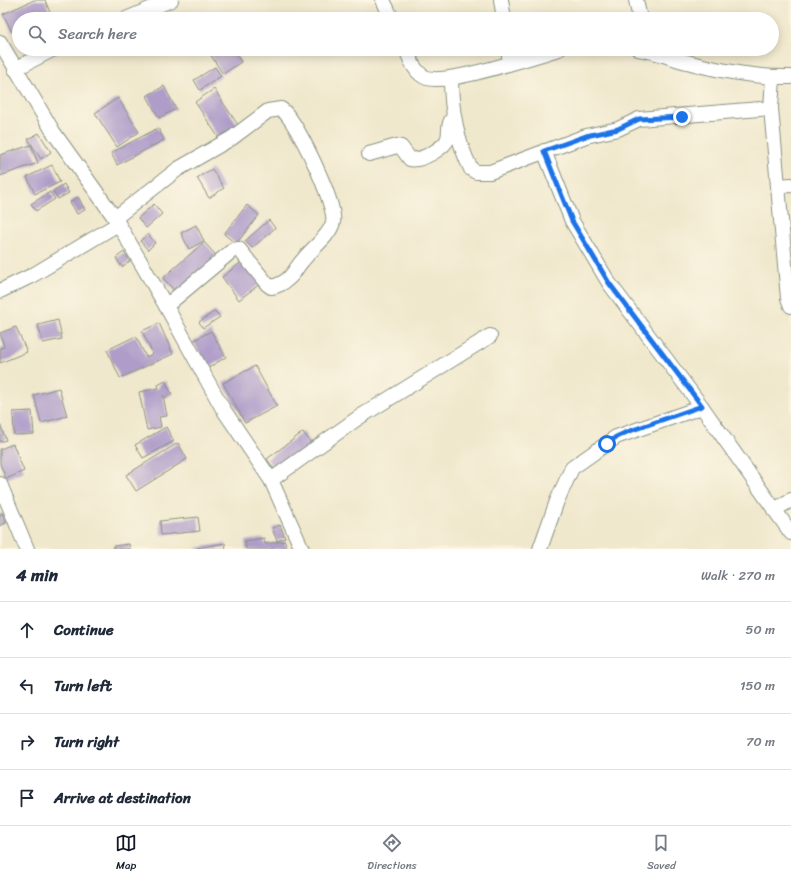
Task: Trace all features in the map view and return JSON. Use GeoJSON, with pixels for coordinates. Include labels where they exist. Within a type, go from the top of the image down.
{"type":"FeatureCollection","features":[{"type":"Feature","properties":{"kind":"street"},"geometry":{"type":"LineString","coordinates":[[143,12],[171,0]]}},
{"type":"Feature","properties":{"kind":"street"},"geometry":{"type":"LineString","coordinates":[[383,0],[389,12]]}},
{"type":"Feature","properties":{"kind":"street"},"geometry":{"type":"LineString","coordinates":[[501,0],[503,12]]}},
{"type":"Feature","properties":{"kind":"street"},"geometry":{"type":"LineString","coordinates":[[636,0],[639,12]]}},
{"type":"Feature","properties":{"kind":"street"},"geometry":{"type":"LineString","coordinates":[[0,42],[8,65],[54,134],[117,221],[166,306],[222,409],[271,480],[302,549]]}},
{"type":"Feature","properties":{"kind":"street"},"geometry":{"type":"LineString","coordinates":[[8,65],[34,56]]}},
{"type":"Feature","properties":{"kind":"street"},"geometry":{"type":"LineString","coordinates":[[409,56],[413,65],[427,78],[451,78],[509,56]]}},
{"type":"Feature","properties":{"kind":"street"},"geometry":{"type":"LineString","coordinates":[[667,56],[691,63],[774,78],[791,77]]}},
{"type":"Feature","properties":{"kind":"street"},"geometry":{"type":"LineString","coordinates":[[451,78],[451,98],[454,117],[467,160],[471,169],[476,172],[490,172],[586,136],[618,129],[639,119],[771,108]]}},
{"type":"Feature","properties":{"kind":"street"},"geometry":{"type":"LineString","coordinates":[[774,78],[771,108],[784,186],[788,298],[791,306]]}},
{"type":"Feature","properties":{"kind":"street"},"geometry":{"type":"LineString","coordinates":[[0,291],[33,275],[117,221],[178,169],[232,138],[268,111],[281,109],[293,121],[325,186],[332,208],[334,221],[328,232],[290,277],[276,287],[272,287],[267,284],[239,249],[233,250],[166,306]]}},
{"type":"Feature","properties":{"kind":"street"},"geometry":{"type":"LineString","coordinates":[[369,154],[397,146],[401,147],[410,159],[414,160],[427,156],[446,143],[450,122],[454,117]]}},
{"type":"Feature","properties":{"kind":"street"},"geometry":{"type":"LineString","coordinates":[[544,151],[572,221],[609,283],[702,406],[791,533]]}},
{"type":"Feature","properties":{"kind":"street"},"geometry":{"type":"LineString","coordinates":[[271,480],[358,418],[490,336]]}},
{"type":"Feature","properties":{"kind":"street"},"geometry":{"type":"LineString","coordinates":[[540,549],[557,501],[572,468],[616,437],[702,406]]}},
{"type":"Feature","properties":{"kind":"street"},"geometry":{"type":"LineString","coordinates":[[0,484],[27,549]]}},
{"type":"Feature","properties":{"kind":"street"},"geometry":{"type":"LineString","coordinates":[[774,510],[791,500]]}},
{"type":"Feature","properties":{"kind":"building"},"geometry":{"type":"Polygon","coordinates":[[[34,0],[45,0],[50,12],[12,12],[12,32],[3,14],[34,0]]]}},
{"type":"Feature","properties":{"kind":"building"},"geometry":{"type":"Polygon","coordinates":[[[211,56],[237,56],[241,62],[223,74],[211,56]]]}},
{"type":"Feature","properties":{"kind":"building"},"geometry":{"type":"Polygon","coordinates":[[[215,67],[221,76],[200,90],[194,80],[215,67]]]}},
{"type":"Feature","properties":{"kind":"building"},"geometry":{"type":"Polygon","coordinates":[[[164,86],[176,109],[159,118],[147,96],[164,86]]]}},
{"type":"Feature","properties":{"kind":"building"},"geometry":{"type":"Polygon","coordinates":[[[214,89],[242,131],[223,144],[195,102],[214,89]]]}},
{"type":"Feature","properties":{"kind":"building"},"geometry":{"type":"Polygon","coordinates":[[[118,98],[139,132],[117,147],[95,113],[118,98]]]}},
{"type":"Feature","properties":{"kind":"building"},"geometry":{"type":"Polygon","coordinates":[[[158,128],[164,140],[117,165],[111,153],[158,128]]]}},
{"type":"Feature","properties":{"kind":"building"},"geometry":{"type":"Polygon","coordinates":[[[39,133],[51,152],[41,159],[28,139],[39,133]]]}},
{"type":"Feature","properties":{"kind":"building"},"geometry":{"type":"Polygon","coordinates":[[[31,145],[38,163],[0,176],[0,155],[31,145]]]}},
{"type":"Feature","properties":{"kind":"building"},"geometry":{"type":"Polygon","coordinates":[[[52,165],[60,182],[35,194],[27,177],[52,165]]]}},
{"type":"Feature","properties":{"kind":"building"},"geometry":{"type":"Polygon","coordinates":[[[212,169],[224,188],[209,198],[197,178],[212,169]]]}},
{"type":"Feature","properties":{"kind":"building"},"geometry":{"type":"Polygon","coordinates":[[[64,184],[69,193],[58,199],[53,191],[64,184]]]}},
{"type":"Feature","properties":{"kind":"building"},"geometry":{"type":"Polygon","coordinates":[[[50,192],[55,199],[36,211],[31,204],[50,192]]]}},
{"type":"Feature","properties":{"kind":"building"},"geometry":{"type":"Polygon","coordinates":[[[78,197],[85,210],[77,214],[70,202],[78,197]]]}},
{"type":"Feature","properties":{"kind":"building"},"geometry":{"type":"Polygon","coordinates":[[[154,204],[162,214],[146,228],[138,218],[154,204]]]}},
{"type":"Feature","properties":{"kind":"building"},"geometry":{"type":"Polygon","coordinates":[[[247,205],[259,215],[236,244],[224,234],[247,205]]]}},
{"type":"Feature","properties":{"kind":"building"},"geometry":{"type":"Polygon","coordinates":[[[269,220],[275,228],[252,248],[245,241],[269,220]]]}},
{"type":"Feature","properties":{"kind":"building"},"geometry":{"type":"Polygon","coordinates":[[[196,225],[204,241],[189,249],[181,233],[196,225]]]}},
{"type":"Feature","properties":{"kind":"building"},"geometry":{"type":"Polygon","coordinates":[[[148,234],[155,243],[148,250],[140,241],[148,234]]]}},
{"type":"Feature","properties":{"kind":"building"},"geometry":{"type":"Polygon","coordinates":[[[204,242],[222,262],[182,299],[163,278],[204,242]]]}},
{"type":"Feature","properties":{"kind":"building"},"geometry":{"type":"Polygon","coordinates":[[[124,252],[130,261],[122,267],[116,258],[124,252]]]}},
{"type":"Feature","properties":{"kind":"building"},"geometry":{"type":"Polygon","coordinates":[[[248,257],[265,280],[239,300],[222,277],[248,257]]]}},
{"type":"Feature","properties":{"kind":"building"},"geometry":{"type":"Polygon","coordinates":[[[215,311],[220,317],[203,328],[199,322],[215,311]]]}},
{"type":"Feature","properties":{"kind":"building"},"geometry":{"type":"Polygon","coordinates":[[[58,320],[62,339],[43,343],[38,325],[58,320]]]}},
{"type":"Feature","properties":{"kind":"building"},"geometry":{"type":"Polygon","coordinates":[[[159,323],[173,354],[120,378],[107,350],[136,336],[146,357],[153,354],[142,331],[159,323]]]}},
{"type":"Feature","properties":{"kind":"building"},"geometry":{"type":"Polygon","coordinates":[[[16,327],[27,352],[0,363],[0,348],[4,347],[0,333],[16,327]]]}},
{"type":"Feature","properties":{"kind":"building"},"geometry":{"type":"Polygon","coordinates":[[[211,331],[226,357],[208,368],[193,341],[211,331]]]}},
{"type":"Feature","properties":{"kind":"building"},"geometry":{"type":"Polygon","coordinates":[[[255,366],[277,406],[245,423],[223,383],[255,366]]]}},
{"type":"Feature","properties":{"kind":"building"},"geometry":{"type":"Polygon","coordinates":[[[165,381],[172,394],[165,398],[163,395],[167,416],[159,417],[161,427],[147,430],[139,392],[159,388],[158,385],[165,381]]]}},
{"type":"Feature","properties":{"kind":"building"},"geometry":{"type":"Polygon","coordinates":[[[59,388],[67,416],[41,423],[34,395],[59,388]]]}},
{"type":"Feature","properties":{"kind":"building"},"geometry":{"type":"Polygon","coordinates":[[[32,411],[34,434],[14,435],[13,412],[32,411]]]}},
{"type":"Feature","properties":{"kind":"building"},"geometry":{"type":"Polygon","coordinates":[[[0,424],[6,440],[0,442],[0,424]]]}},
{"type":"Feature","properties":{"kind":"building"},"geometry":{"type":"Polygon","coordinates":[[[166,427],[174,441],[143,458],[135,445],[166,427]]]}},
{"type":"Feature","properties":{"kind":"building"},"geometry":{"type":"Polygon","coordinates":[[[303,432],[315,448],[278,475],[267,459],[303,432]]]}},
{"type":"Feature","properties":{"kind":"building"},"geometry":{"type":"Polygon","coordinates":[[[178,443],[187,459],[136,491],[126,475],[178,443]]]}},
{"type":"Feature","properties":{"kind":"building"},"geometry":{"type":"Polygon","coordinates":[[[13,444],[24,471],[6,479],[0,464],[0,449],[13,444]]]}},
{"type":"Feature","properties":{"kind":"building"},"geometry":{"type":"Polygon","coordinates":[[[2,513],[7,522],[0,526],[0,514],[2,513]]]}},
{"type":"Feature","properties":{"kind":"building"},"geometry":{"type":"Polygon","coordinates":[[[198,517],[200,531],[161,535],[160,521],[198,517]]]}},
{"type":"Feature","properties":{"kind":"building"},"geometry":{"type":"Polygon","coordinates":[[[280,525],[285,538],[277,541],[272,528],[280,525]]]}},
{"type":"Feature","properties":{"kind":"building"},"geometry":{"type":"Polygon","coordinates":[[[264,538],[265,544],[285,541],[286,549],[246,549],[245,541],[264,538]]]}},
{"type":"Feature","properties":{"kind":"building"},"geometry":{"type":"Polygon","coordinates":[[[225,543],[226,549],[197,549],[197,548],[225,543]]]}},
{"type":"Feature","properties":{"kind":"building"},"geometry":{"type":"Polygon","coordinates":[[[129,544],[130,549],[113,549],[113,546],[129,544]]]}},
{"type":"Feature","properties":{"kind":"route"},"geometry":{"type":"LineString","coordinates":[[607,444],[616,437],[627,432],[663,421],[702,406],[609,283],[572,221],[544,151],[586,136],[618,129],[639,119],[652,117],[682,117]]}}]}
